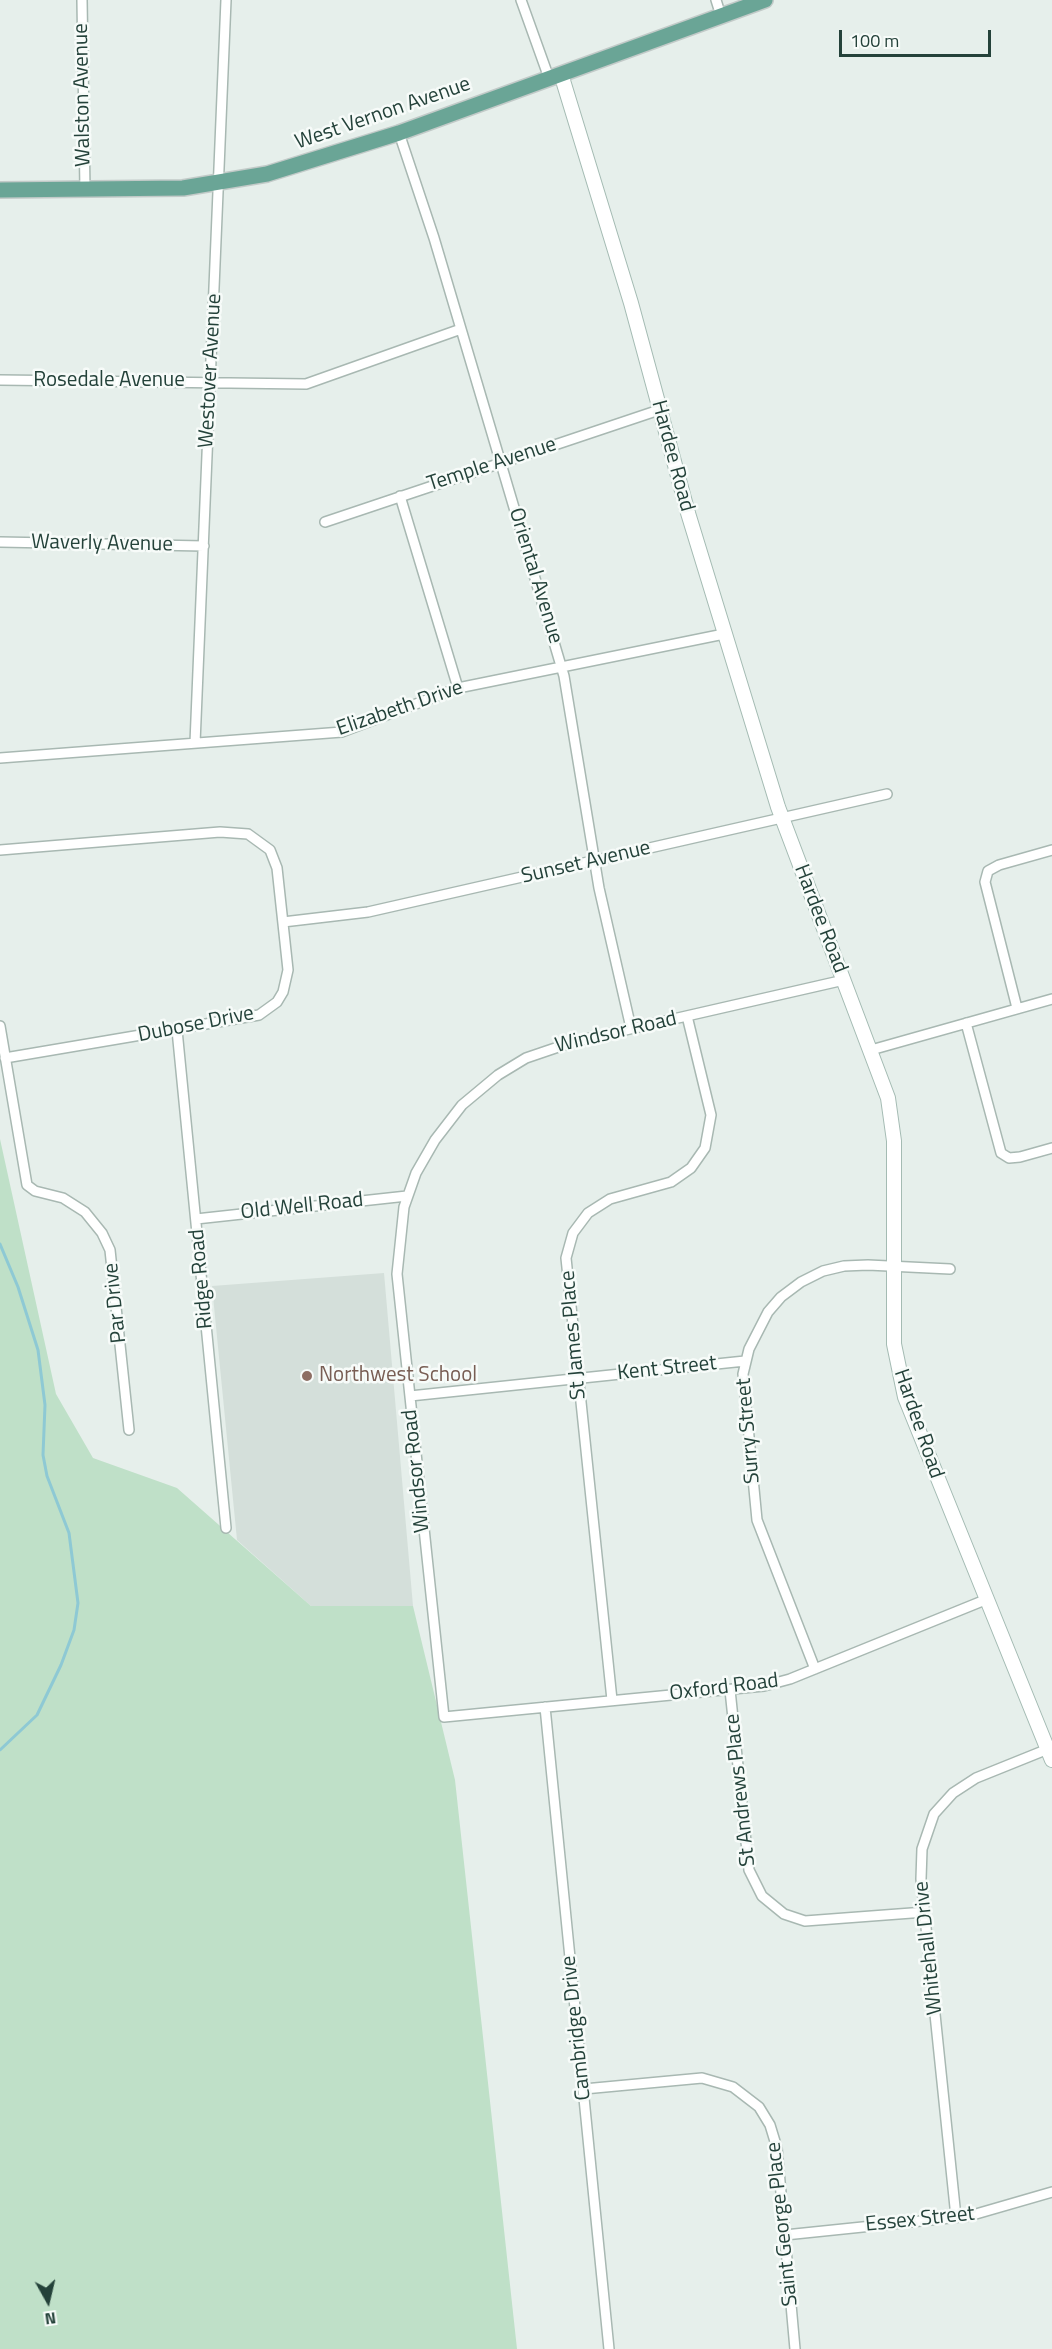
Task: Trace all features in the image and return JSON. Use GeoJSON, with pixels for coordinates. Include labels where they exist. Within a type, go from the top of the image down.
{"type":"FeatureCollection","features":[{"type":"Feature","properties":{"kind":"main road","name":"West Vernon Avenue"},"geometry":{"type":"LineString","coordinates":[[0,190],[154,190],[217,184],[315,161],[399,133],[765,0]]}},
{"type":"Feature","properties":{"kind":"street","name":"Walston Avenue"},"geometry":{"type":"LineString","coordinates":[[82,0],[84,190]]}},
{"type":"Feature","properties":{"kind":"street","name":"Westover Avenue"},"geometry":{"type":"LineString","coordinates":[[195,743],[226,0]]}},
{"type":"Feature","properties":{"kind":"street","name":"Hardee Road"},"geometry":{"type":"LineString","coordinates":[[522,0],[555,76],[631,303],[659,410],[724,634],[781,818],[885,1088],[892,1120],[894,1344],[905,1397],[985,1600],[1050,1754]]}},
{"type":"Feature","properties":{"kind":"street"},"geometry":{"type":"LineString","coordinates":[[716,0],[721,16]]}},
{"type":"Feature","properties":{"kind":"street","name":"Oriental Avenue"},"geometry":{"type":"LineString","coordinates":[[399,133],[461,329],[561,665],[594,861],[631,1028]]}},
{"type":"Feature","properties":{"kind":"street","name":"Rosedale Avenue"},"geometry":{"type":"LineString","coordinates":[[0,380],[306,384],[461,329]]}},
{"type":"Feature","properties":{"kind":"street","name":"Temple Avenue"},"geometry":{"type":"LineString","coordinates":[[325,522],[659,410]]}},
{"type":"Feature","properties":{"kind":"street"},"geometry":{"type":"LineString","coordinates":[[400,496],[458,688]]}},
{"type":"Feature","properties":{"kind":"street","name":"Waverly Avenue"},"geometry":{"type":"LineString","coordinates":[[0,542],[204,546]]}},
{"type":"Feature","properties":{"kind":"street","name":"Elizabeth Drive"},"geometry":{"type":"LineString","coordinates":[[0,758],[342,732],[458,688],[561,665],[724,634]]}},
{"type":"Feature","properties":{"kind":"street","name":"Sunset Avenue"},"geometry":{"type":"LineString","coordinates":[[283,922],[368,912],[887,794]]}},
{"type":"Feature","properties":{"kind":"street","name":"Dubose Drive"},"geometry":{"type":"LineString","coordinates":[[0,850],[220,832],[248,834],[263,843],[274,859],[288,970],[286,982],[277,1002],[259,1015],[6,1058]]}},
{"type":"Feature","properties":{"kind":"street"},"geometry":{"type":"LineString","coordinates":[[1017,1008],[985,882],[988,871],[999,865],[1052,849]]}},
{"type":"Feature","properties":{"kind":"street","name":"Windsor Road"},"geometry":{"type":"LineString","coordinates":[[484,1713],[444,1717],[397,1274],[407,1196],[435,1140],[467,1100],[498,1075],[553,1047],[844,980]]}},
{"type":"Feature","properties":{"kind":"street"},"geometry":{"type":"LineString","coordinates":[[871,1050],[1052,999]]}},
{"type":"Feature","properties":{"kind":"street","name":"St James Place"},"geometry":{"type":"LineString","coordinates":[[612,1700],[567,1267],[573,1233],[584,1217],[598,1205],[627,1194],[657,1188],[678,1178],[697,1162],[708,1140],[711,1115],[687,1016]]}},
{"type":"Feature","properties":{"kind":"street"},"geometry":{"type":"LineString","coordinates":[[966,1023],[1001,1153],[1009,1158],[1020,1157],[1052,1148]]}},
{"type":"Feature","properties":{"kind":"street"},"geometry":{"type":"LineString","coordinates":[[0,1026],[6,1058]]}},
{"type":"Feature","properties":{"kind":"street","name":"Ridge Road"},"geometry":{"type":"LineString","coordinates":[[177,1030],[226,1528]]}},
{"type":"Feature","properties":{"kind":"street","name":"Par Drive"},"geometry":{"type":"LineString","coordinates":[[6,1058],[27,1185],[78,1207],[98,1226],[106,1241],[114,1268],[129,1430]]}},
{"type":"Feature","properties":{"kind":"street","name":"Old Well Road"},"geometry":{"type":"LineString","coordinates":[[196,1219],[407,1196]]}},
{"type":"Feature","properties":{"kind":"street","name":"Surry Street"},"geometry":{"type":"LineString","coordinates":[[815,1669],[757,1520],[743,1374],[745,1360],[757,1330],[781,1297],[801,1282],[823,1271],[844,1266],[950,1269]]}},
{"type":"Feature","properties":{"kind":"street","name":"Kent Street"},"geometry":{"type":"LineString","coordinates":[[410,1396],[745,1360]]}},
{"type":"Feature","properties":{"kind":"street","name":"Oxford Road"},"geometry":{"type":"LineString","coordinates":[[484,1713],[730,1690],[781,1682],[985,1600]]}},
{"type":"Feature","properties":{"kind":"street","name":"St Andrews Place"},"geometry":{"type":"LineString","coordinates":[[730,1690],[748,1870],[762,1896],[784,1914],[805,1921],[925,1912]]}},
{"type":"Feature","properties":{"kind":"street","name":"Cambridge Drive"},"geometry":{"type":"LineString","coordinates":[[545,1707],[609,2349]]}},
{"type":"Feature","properties":{"kind":"street","name":"Whitehall Drive"},"geometry":{"type":"LineString","coordinates":[[956,2217],[925,1912],[922,1850],[926,1831],[940,1807],[968,1782],[1050,1754]]}},
{"type":"Feature","properties":{"kind":"street","name":"Saint George Place"},"geometry":{"type":"LineString","coordinates":[[584,2089],[702,2078],[723,2083],[743,2093],[766,2116],[775,2136],[795,2349]]}},
{"type":"Feature","properties":{"kind":"street","name":"Essex Street"},"geometry":{"type":"LineString","coordinates":[[785,2235],[985,2214],[1052,2192]]}},
{"type":"Feature","properties":{"kind":"shaded area"},"geometry":{"type":"Polygon","coordinates":[[[384,1273],[413,1606],[311,1606],[237,1540],[212,1286],[384,1273]]]}},
{"type":"Feature","properties":{"kind":"green space"},"geometry":{"type":"Polygon","coordinates":[[[0,1139],[56,1394],[93,1458],[177,1488],[311,1606],[413,1606],[455,1780],[517,2349],[0,2349],[0,1139]]]}},
{"type":"Feature","properties":{"kind":"waterway"},"geometry":{"type":"LineString","coordinates":[[0,1244],[18,1287],[38,1350],[45,1405],[43,1455],[47,1476],[69,1533],[78,1603],[74,1630],[61,1665],[37,1715],[0,1750]]}},
{"type":"Feature","properties":{"kind":"place","name":"Northwest School"},"geometry":{"type":"Point","coordinates":[307,1376]}}]}
